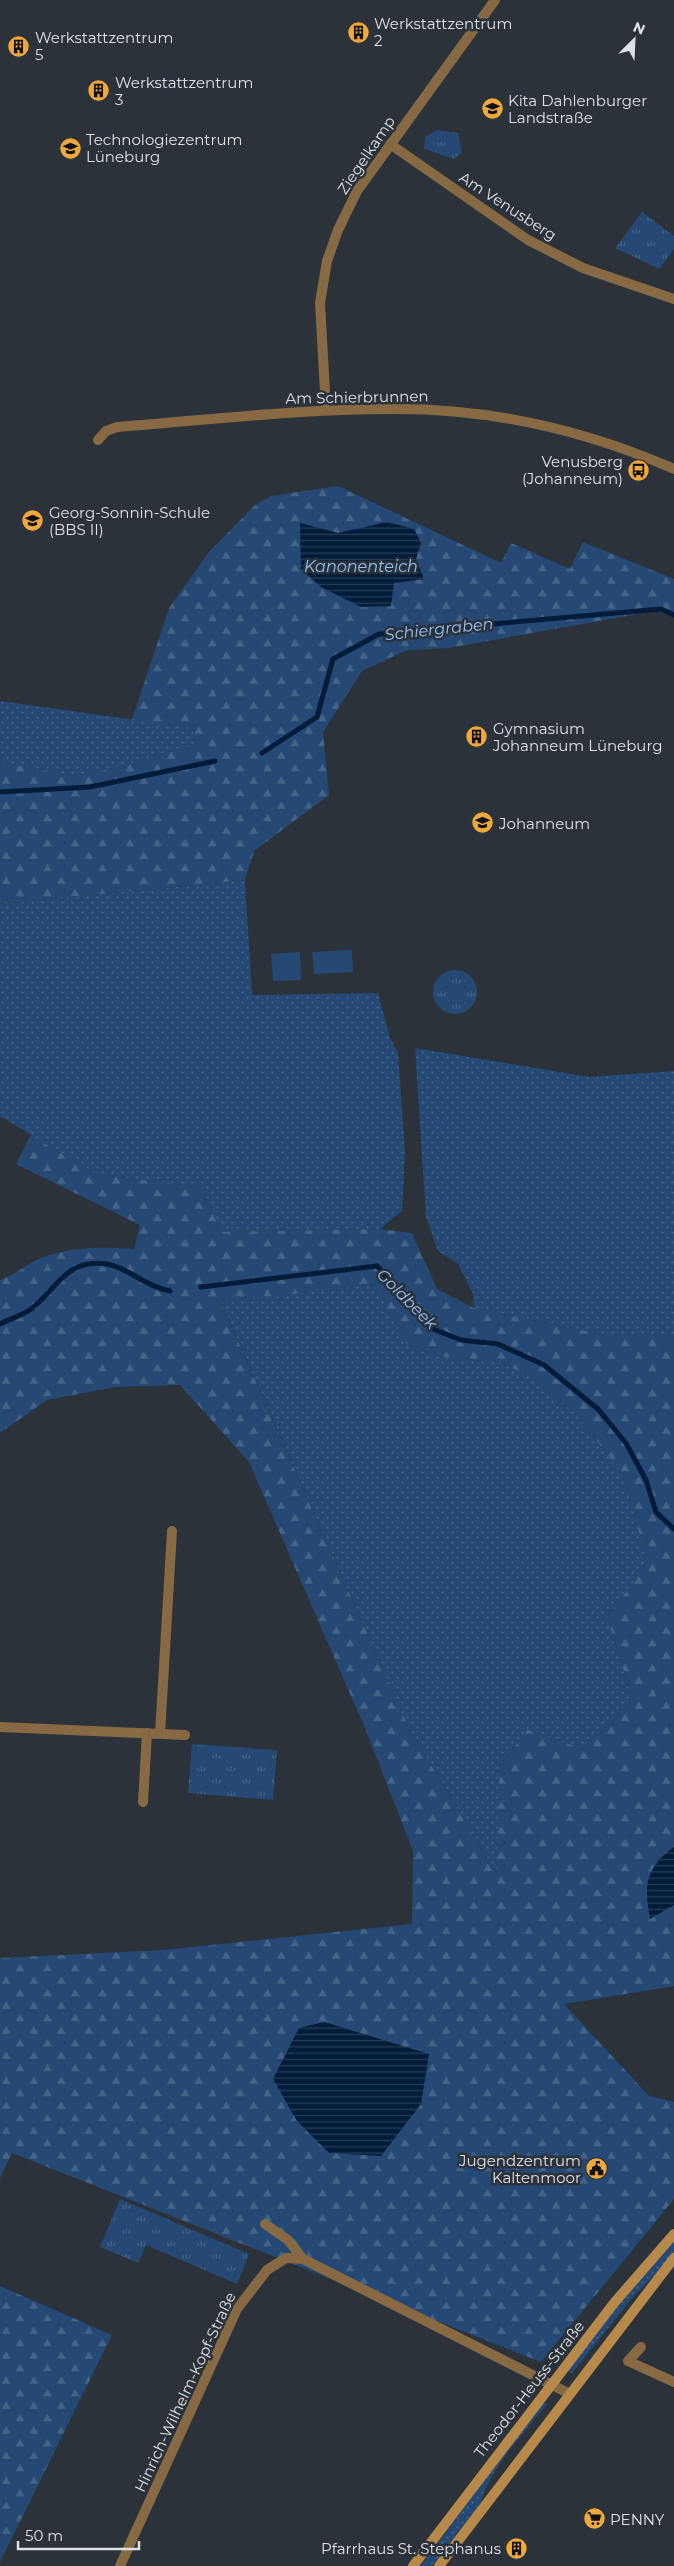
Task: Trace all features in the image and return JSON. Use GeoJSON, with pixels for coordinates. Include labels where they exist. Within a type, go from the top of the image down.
{"type":"FeatureCollection","features":[{"type":"Feature","properties":{"kind":"main road","name":"Theodor-Heuss-Straße"},"geometry":{"type":"LineString","coordinates":[[413,2566],[614,2303],[674,2234]]}},
{"type":"Feature","properties":{"kind":"main road"},"geometry":{"type":"LineString","coordinates":[[439,2566],[674,2258]]}},
{"type":"Feature","properties":{"kind":"street","name":"Ziegelkamp"},"geometry":{"type":"LineString","coordinates":[[326,410],[320,303],[326,261],[338,230],[357,190],[495,0]]}},
{"type":"Feature","properties":{"kind":"street","name":"Am Venusberg"},"geometry":{"type":"LineString","coordinates":[[390,144],[528,240],[583,268],[674,299]]}},
{"type":"Feature","properties":{"kind":"street","name":"Am Schierbrunnen"},"geometry":{"type":"LineString","coordinates":[[98,440],[106,431],[117,427],[326,410],[414,409],[509,418],[595,439],[674,469]]}},
{"type":"Feature","properties":{"kind":"street"},"geometry":{"type":"LineString","coordinates":[[160,1734],[172,1531]]}},
{"type":"Feature","properties":{"kind":"street"},"geometry":{"type":"LineString","coordinates":[[0,1727],[185,1735]]}},
{"type":"Feature","properties":{"kind":"street"},"geometry":{"type":"LineString","coordinates":[[143,1802],[147,1733]]}},
{"type":"Feature","properties":{"kind":"street"},"geometry":{"type":"LineString","coordinates":[[265,2224],[288,2240],[303,2259],[570,2394]]}},
{"type":"Feature","properties":{"kind":"street","name":"Hinrich-Wilhelm-Kopf-Straße"},"geometry":{"type":"LineString","coordinates":[[120,2566],[237,2309],[267,2270],[286,2258],[303,2259]]}},
{"type":"Feature","properties":{"kind":"street"},"geometry":{"type":"LineString","coordinates":[[641,2347],[628,2361],[674,2382]]}},
{"type":"Feature","properties":{"kind":"green space"},"geometry":{"type":"Polygon","coordinates":[[[437,130],[458,133],[462,152],[454,159],[424,149],[425,137],[437,130]]]}},
{"type":"Feature","properties":{"kind":"green space"},"geometry":{"type":"Polygon","coordinates":[[[642,212],[674,236],[674,249],[659,269],[615,248],[642,212]]]}},
{"type":"Feature","properties":{"kind":"green space"},"geometry":{"type":"Polygon","coordinates":[[[338,486],[501,563],[511,543],[570,569],[583,542],[674,579],[674,616],[660,610],[448,648],[407,650],[362,671],[323,732],[329,795],[254,851],[245,880],[0,904],[0,762],[75,776],[120,767],[196,743],[193,728],[132,720],[169,608],[209,552],[255,505],[271,496],[338,486]]]}},
{"type":"Feature","properties":{"kind":"green space"},"geometry":{"type":"Polygon","coordinates":[[[0,701],[193,728],[196,743],[120,767],[75,776],[0,762],[0,701]]]}},
{"type":"Feature","properties":{"kind":"green space"},"geometry":{"type":"Polygon","coordinates":[[[245,880],[252,995],[378,993],[390,1038],[398,1052],[405,1153],[402,1211],[380,1229],[221,1232],[202,1187],[97,1175],[0,1116],[0,904],[245,880]]]}},
{"type":"Feature","properties":{"kind":"green space"},"geometry":{"type":"Polygon","coordinates":[[[352,950],[353,972],[314,974],[312,952],[352,950]]]}},
{"type":"Feature","properties":{"kind":"green space"},"geometry":{"type":"Polygon","coordinates":[[[300,952],[301,980],[273,981],[271,954],[300,952]]]}},
{"type":"Feature","properties":{"kind":"green space"},"geometry":{"type":"Polygon","coordinates":[[[455,970],[467,974],[473,980],[477,992],[473,1004],[467,1010],[455,1014],[443,1010],[437,1004],[433,992],[437,980],[443,974],[455,970]]]}},
{"type":"Feature","properties":{"kind":"green space"},"geometry":{"type":"Polygon","coordinates":[[[415,1048],[589,1077],[674,1071],[674,1336],[595,1333],[474,1308],[473,1294],[458,1264],[438,1251],[426,1217],[415,1048]]]}},
{"type":"Feature","properties":{"kind":"green space"},"geometry":{"type":"Polygon","coordinates":[[[31,1135],[97,1175],[202,1187],[221,1232],[380,1229],[412,1233],[437,1289],[474,1308],[595,1333],[674,1336],[674,1847],[657,1860],[671,1908],[674,1905],[674,1986],[564,2004],[649,2096],[674,2102],[674,2199],[541,2362],[12,2153],[0,2178],[0,1958],[164,1950],[412,1924],[413,1851],[365,1728],[249,1462],[180,1385],[115,1387],[47,1400],[0,1433],[0,1280],[41,1258],[65,1251],[98,1248],[134,1249],[140,1225],[16,1164],[31,1135]],[[375,1284],[221,1303],[409,1728],[497,1875],[499,1767],[528,1730],[583,1749],[633,1701],[607,1617],[648,1563],[622,1474],[577,1415],[530,1376],[501,1363],[436,1356],[407,1344],[375,1284]]]}},
{"type":"Feature","properties":{"kind":"green space"},"geometry":{"type":"Polygon","coordinates":[[[375,1284],[407,1344],[436,1356],[501,1363],[530,1376],[577,1415],[622,1474],[649,1563],[607,1617],[633,1701],[583,1749],[528,1731],[499,1766],[498,1876],[409,1728],[221,1302],[375,1284]]]}},
{"type":"Feature","properties":{"kind":"green space"},"geometry":{"type":"Polygon","coordinates":[[[192,1744],[277,1750],[273,1800],[188,1793],[192,1744]]]}},
{"type":"Feature","properties":{"kind":"green space"},"geometry":{"type":"Polygon","coordinates":[[[120,2199],[249,2254],[237,2284],[146,2245],[138,2263],[100,2247],[120,2199]]]}},
{"type":"Feature","properties":{"kind":"green space"},"geometry":{"type":"Polygon","coordinates":[[[674,2238],[674,2255],[634,2296],[572,2373],[568,2372],[583,2349],[674,2238]]]}},
{"type":"Feature","properties":{"kind":"green space"},"geometry":{"type":"Polygon","coordinates":[[[0,2286],[112,2335],[0,2562],[0,2286]]]}},
{"type":"Feature","properties":{"kind":"green space"},"geometry":{"type":"Polygon","coordinates":[[[542,2401],[547,2404],[500,2464],[485,2490],[480,2504],[432,2566],[421,2566],[542,2401]]]}},
{"type":"Feature","properties":{"kind":"water","name":"Kanonenteich"},"geometry":{"type":"Polygon","coordinates":[[[387,522],[414,529],[421,543],[416,559],[424,579],[394,583],[391,606],[361,607],[321,587],[301,569],[300,523],[338,533],[387,522]]]}},
{"type":"Feature","properties":{"kind":"water"},"geometry":{"type":"Polygon","coordinates":[[[674,1847],[674,1905],[650,1919],[647,1896],[649,1878],[657,1863],[674,1847]]]}},
{"type":"Feature","properties":{"kind":"water"},"geometry":{"type":"Polygon","coordinates":[[[324,2022],[429,2054],[421,2104],[381,2156],[329,2153],[297,2121],[273,2079],[299,2028],[324,2022]]]}},
{"type":"Feature","properties":{"kind":"waterway","name":"Schiergraben"},"geometry":{"type":"LineString","coordinates":[[262,753],[317,717],[333,659],[379,634],[661,609],[674,615]]}},
{"type":"Feature","properties":{"kind":"waterway","name":"Schiergraben"},"geometry":{"type":"LineString","coordinates":[[0,792],[90,787],[215,761]]}},
{"type":"Feature","properties":{"kind":"waterway","name":"Goldbeek"},"geometry":{"type":"LineString","coordinates":[[0,1324],[31,1309],[72,1270],[93,1263],[114,1266],[153,1286],[170,1291]]}},
{"type":"Feature","properties":{"kind":"waterway","name":"Goldbeek"},"geometry":{"type":"LineString","coordinates":[[201,1287],[377,1266],[433,1329],[461,1340],[498,1344],[544,1365],[598,1409],[626,1443],[646,1480],[656,1512],[674,1529]]}},
{"type":"Feature","properties":{"kind":"place","name":"Werkstattzentrum 2"},"geometry":{"type":"Point","coordinates":[358,32]}},
{"type":"Feature","properties":{"kind":"place","name":"Werkstattzentrum 5"},"geometry":{"type":"Point","coordinates":[19,46]}},
{"type":"Feature","properties":{"kind":"place","name":"Werkstattzentrum 3"},"geometry":{"type":"Point","coordinates":[99,91]}},
{"type":"Feature","properties":{"kind":"place","name":"Kita Dahlenburger Landstraße"},"geometry":{"type":"Point","coordinates":[492,109]}},
{"type":"Feature","properties":{"kind":"place","name":"Technologiezentrum Lüneburg"},"geometry":{"type":"Point","coordinates":[70,148]}},
{"type":"Feature","properties":{"kind":"place","name":"Venusberg (Johanneum)"},"geometry":{"type":"Point","coordinates":[639,470]}},
{"type":"Feature","properties":{"kind":"place","name":"Georg-Sonnin-Schule (BBS II)"},"geometry":{"type":"Point","coordinates":[33,521]}},
{"type":"Feature","properties":{"kind":"place","name":"Gymnasium Johanneum Lüneburg"},"geometry":{"type":"Point","coordinates":[477,737]}},
{"type":"Feature","properties":{"kind":"place","name":"Johanneum"},"geometry":{"type":"Point","coordinates":[483,823]}},
{"type":"Feature","properties":{"kind":"place","name":"Jugendzentrum Kaltenmoor"},"geometry":{"type":"Point","coordinates":[597,2169]}},
{"type":"Feature","properties":{"kind":"place","name":"PENNY"},"geometry":{"type":"Point","coordinates":[594,2519]}},
{"type":"Feature","properties":{"kind":"place","name":"Pfarrhaus St. Stephanus"},"geometry":{"type":"Point","coordinates":[517,2548]}}]}
